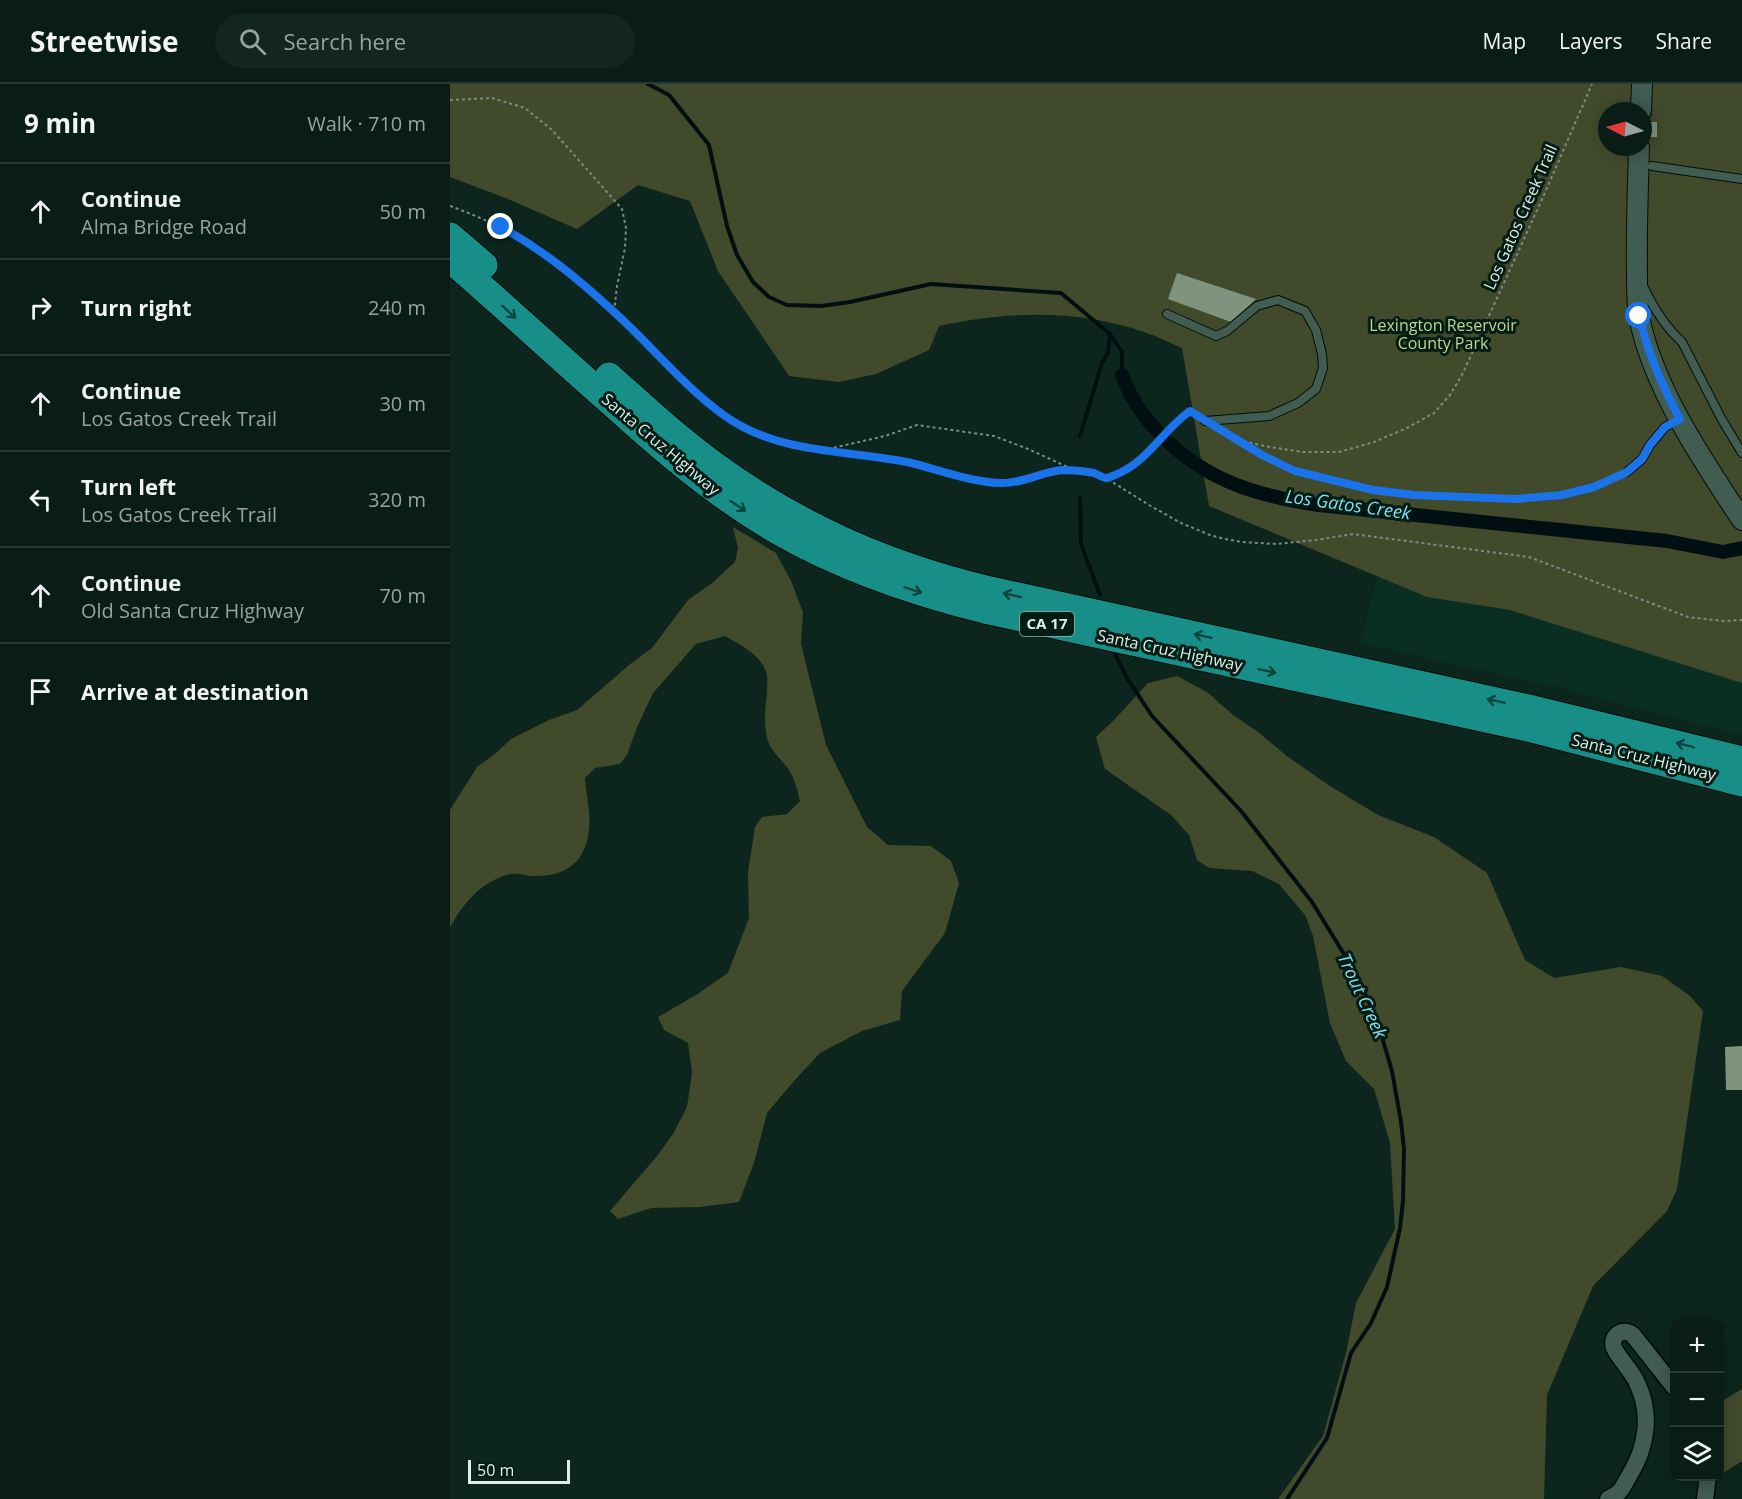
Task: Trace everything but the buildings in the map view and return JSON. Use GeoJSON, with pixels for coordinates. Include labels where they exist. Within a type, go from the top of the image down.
{"type":"FeatureCollection","features":[{"type":"Feature","properties":{"kind":"highway","name":"Santa Cruz Highway"},"geometry":{"type":"LineString","coordinates":[[450,237],[669,429],[717,467],[791,515],[873,554],[929,574],[986,589],[1533,709],[1742,760]]}},
{"type":"Feature","properties":{"kind":"highway","name":"Santa Cruz Highway"},"geometry":{"type":"LineString","coordinates":[[450,259],[659,446],[705,483],[779,531],[865,573],[927,595],[985,610],[1528,728],[1742,783]]}},
{"type":"Feature","properties":{"kind":"street"},"geometry":{"type":"LineString","coordinates":[[1641,102],[1642,84]]}},
{"type":"Feature","properties":{"kind":"street"},"geometry":{"type":"LineString","coordinates":[[1639,156],[1637,275],[1639,316],[1645,339],[1665,392],[1742,520]]}},
{"type":"Feature","properties":{"kind":"street"},"geometry":{"type":"LineString","coordinates":[[1608,1499],[1620,1491],[1634,1469],[1645,1441],[1647,1422],[1643,1396],[1616,1351],[1615,1337],[1621,1331],[1633,1335],[1670,1382]]}},
{"type":"Feature","properties":{"kind":"street"},"geometry":{"type":"LineString","coordinates":[[1705,1499],[1707,1481]]}},
{"type":"Feature","properties":{"kind":"lane"},"geometry":{"type":"LineString","coordinates":[[1652,166],[1742,179]]}},
{"type":"Feature","properties":{"kind":"lane"},"geometry":{"type":"LineString","coordinates":[[1637,275],[1656,312],[1682,342],[1721,418],[1742,453]]}},
{"type":"Feature","properties":{"kind":"lane"},"geometry":{"type":"LineString","coordinates":[[1167,314],[1216,336],[1227,331],[1257,306],[1278,300],[1305,311],[1316,330],[1323,368],[1316,389],[1298,404],[1269,416],[1204,421]]}},
{"type":"Feature","properties":{"kind":"lane"},"geometry":{"type":"LineString","coordinates":[[1627,472],[1642,459],[1665,427],[1680,419]]}},
{"type":"Feature","properties":{"kind":"path","name":"Los Gatos Creek Trail"},"geometry":{"type":"LineString","coordinates":[[1106,478],[1141,460],[1190,411],[1241,441],[1303,452],[1339,452],[1374,442],[1434,413],[1450,395],[1462,375],[1592,84]]}},
{"type":"Feature","properties":{"kind":"path"},"geometry":{"type":"LineString","coordinates":[[450,100],[492,98],[525,108],[552,130],[622,209],[626,228],[625,248],[614,312]]}},
{"type":"Feature","properties":{"kind":"path"},"geometry":{"type":"LineString","coordinates":[[450,206],[501,227],[541,250],[614,312],[687,385],[727,418],[771,440],[796,446],[906,462],[997,483],[1020,481],[1053,471],[1097,474],[1181,523],[1225,539],[1276,544],[1353,534],[1529,558],[1688,617],[1724,621],[1742,620]]}},
{"type":"Feature","properties":{"kind":"path"},"geometry":{"type":"LineString","coordinates":[[825,450],[885,436],[918,425],[994,436],[1075,471]]}},
{"type":"Feature","properties":{"kind":"path"},"geometry":{"type":"LineString","coordinates":[[1241,441],[1262,455],[1295,471],[1373,490],[1414,495],[1516,499],[1562,495],[1594,487],[1627,472]]}},
{"type":"Feature","properties":{"kind":"shaded area"},"geometry":{"type":"Polygon","coordinates":[[[1388,534],[1742,614],[1742,735],[1560,688],[1361,643],[1388,534]]]}},
{"type":"Feature","properties":{"kind":"green space","name":"Lexington Reservoir County Park"},"geometry":{"type":"Polygon","coordinates":[[[450,84],[1742,84],[1742,683],[1510,610],[1427,597],[1209,506],[1182,348],[1154,335],[1094,319],[1068,316],[990,317],[939,326],[929,350],[876,374],[839,382],[789,376],[718,271],[690,201],[638,185],[577,229],[450,177],[450,84]]]}},
{"type":"Feature","properties":{"kind":"green space"},"geometry":{"type":"Polygon","coordinates":[[[733,527],[776,553],[791,581],[803,612],[801,644],[826,745],[867,827],[888,845],[931,846],[951,861],[959,883],[945,933],[902,991],[900,1020],[862,1031],[820,1053],[794,1081],[767,1113],[754,1163],[739,1202],[699,1207],[651,1208],[618,1219],[610,1211],[657,1156],[673,1134],[687,1107],[692,1073],[688,1043],[664,1030],[658,1017],[728,973],[749,918],[748,872],[755,827],[762,817],[787,814],[800,801],[792,775],[771,748],[767,738],[765,669],[744,647],[725,636],[696,644],[653,693],[627,755],[620,764],[595,768],[585,778],[589,829],[584,850],[579,859],[555,874],[533,876],[513,874],[500,877],[474,894],[450,928],[450,810],[477,767],[511,739],[549,720],[577,710],[652,648],[688,600],[712,583],[735,562],[738,548],[733,527]]]}},
{"type":"Feature","properties":{"kind":"green space"},"geometry":{"type":"Polygon","coordinates":[[[1177,676],[1207,692],[1233,715],[1330,786],[1378,815],[1434,837],[1487,873],[1525,960],[1554,978],[1621,967],[1662,976],[1690,996],[1703,1011],[1677,1189],[1667,1211],[1593,1286],[1547,1395],[1544,1499],[1278,1499],[1323,1436],[1346,1353],[1356,1303],[1395,1229],[1390,1143],[1374,1089],[1346,1061],[1330,1023],[1313,936],[1305,915],[1279,884],[1252,871],[1209,868],[1197,860],[1189,835],[1171,815],[1105,769],[1096,737],[1148,683],[1177,676]]]}},
{"type":"Feature","properties":{"kind":"green space"},"geometry":{"type":"Polygon","coordinates":[[[1742,1389],[1742,1461],[1724,1472],[1724,1427],[1724,1400],[1742,1389]]]}},
{"type":"Feature","properties":{"kind":"waterway","name":"Los Gatos Creek"},"geometry":{"type":"LineString","coordinates":[[648,84],[669,95],[709,145],[727,226],[737,255],[753,282],[769,297],[787,305],[821,306],[931,284],[1061,293],[1110,334],[1122,352],[1122,375]]}},
{"type":"Feature","properties":{"kind":"waterway","name":"Trout Creek"},"geometry":{"type":"LineString","coordinates":[[1080,436],[1102,363],[1108,353],[1110,334]]}},
{"type":"Feature","properties":{"kind":"waterway","name":"Los Gatos Creek"},"geometry":{"type":"LineString","coordinates":[[1122,375],[1142,413],[1176,449],[1213,474],[1274,497],[1319,505],[1667,541],[1723,552],[1742,548]]}},
{"type":"Feature","properties":{"kind":"waterway","name":"Trout Creek"},"geometry":{"type":"LineString","coordinates":[[1080,497],[1081,544],[1100,595]]}},
{"type":"Feature","properties":{"kind":"waterway","name":"Trout Creek"},"geometry":{"type":"LineString","coordinates":[[1113,650],[1127,678],[1152,716],[1241,811],[1312,902],[1355,972],[1377,1020],[1392,1071],[1404,1149],[1403,1201],[1400,1228],[1387,1287],[1371,1323],[1351,1353],[1327,1438],[1287,1499]]}},
{"type":"Feature","properties":{"kind":"route"},"geometry":{"type":"LineString","coordinates":[[501,227],[541,250],[562,266],[614,312],[687,385],[727,418],[749,430],[771,440],[796,446],[906,462],[997,483],[1010,483],[1063,470],[1087,472],[1106,478],[1113,476],[1141,460],[1190,411],[1262,455],[1295,471],[1373,490],[1414,495],[1516,499],[1562,495],[1594,487],[1627,472],[1642,459],[1665,427],[1680,419],[1654,366],[1639,316]]}}]}
